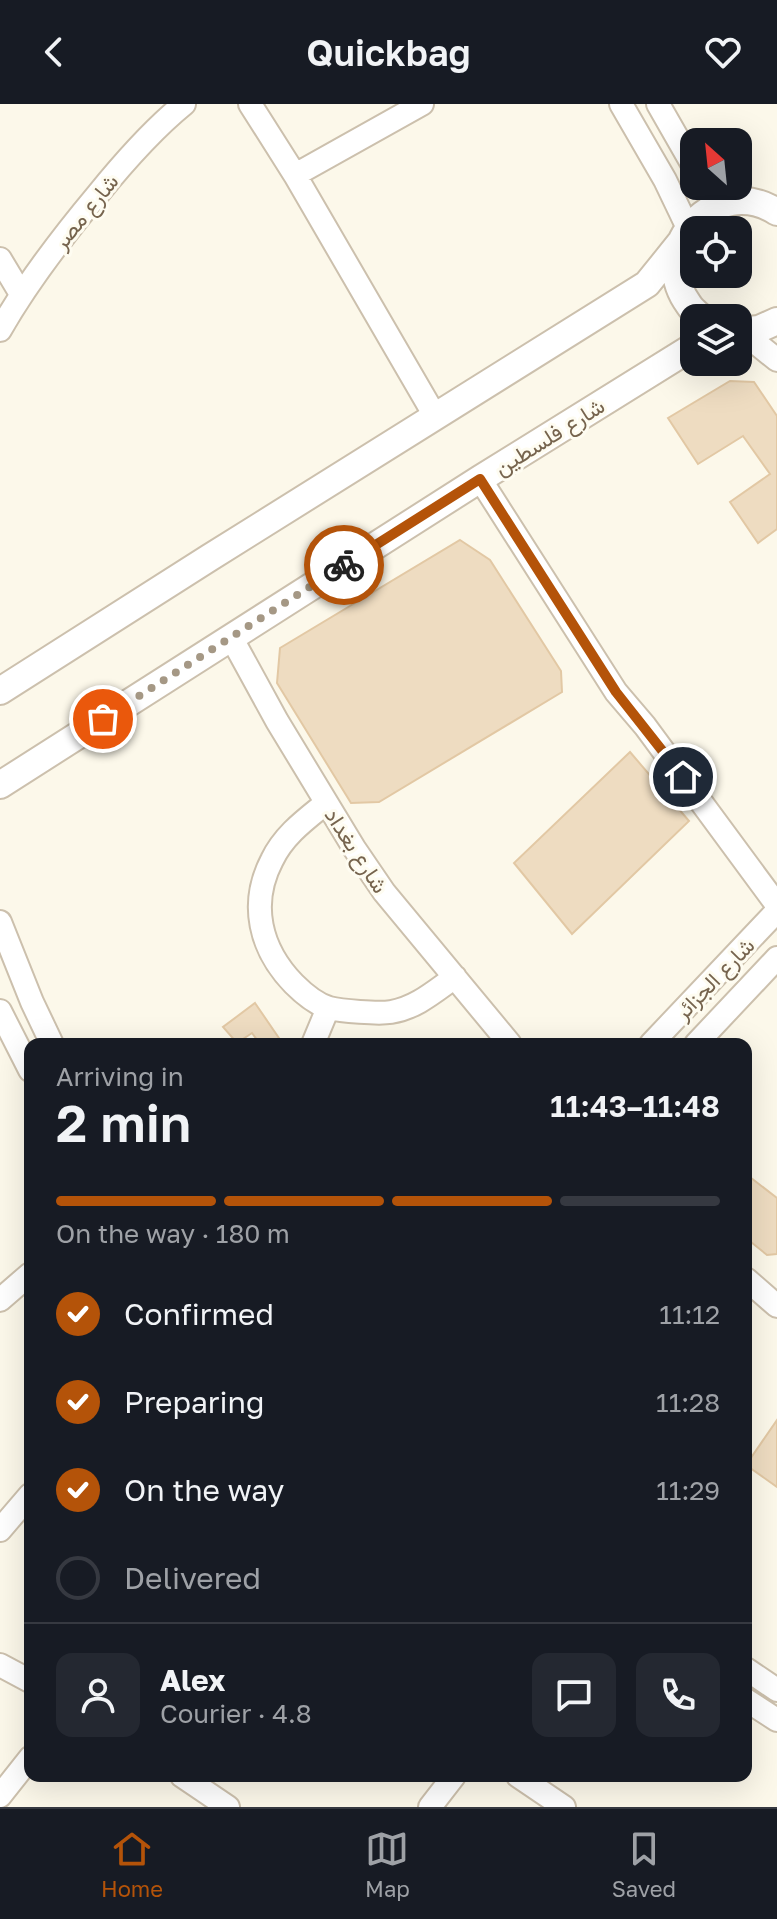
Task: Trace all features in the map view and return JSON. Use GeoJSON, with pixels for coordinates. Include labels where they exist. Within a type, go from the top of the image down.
{"type":"FeatureCollection","features":[{"type":"Feature","properties":{"kind":"street","name":"شارع مصر"},"geometry":{"type":"LineString","coordinates":[[0,330],[21,294],[77,219],[122,165],[184,104]]}},
{"type":"Feature","properties":{"kind":"street"},"geometry":{"type":"LineString","coordinates":[[250,104],[295,175],[435,416]]}},
{"type":"Feature","properties":{"kind":"street"},"geometry":{"type":"LineString","coordinates":[[295,175],[422,104]]}},
{"type":"Feature","properties":{"kind":"street"},"geometry":{"type":"LineString","coordinates":[[621,104],[665,180],[680,224]]}},
{"type":"Feature","properties":{"kind":"street"},"geometry":{"type":"LineString","coordinates":[[658,104],[680,142]]}},
{"type":"Feature","properties":{"kind":"street"},"geometry":{"type":"LineString","coordinates":[[700,216],[717,205],[754,199],[777,212]]}},
{"type":"Feature","properties":{"kind":"street"},"geometry":{"type":"LineString","coordinates":[[0,691],[647,284],[680,241]]}},
{"type":"Feature","properties":{"kind":"street"},"geometry":{"type":"LineString","coordinates":[[680,250],[676,264],[680,287]]}},
{"type":"Feature","properties":{"kind":"street"},"geometry":{"type":"LineString","coordinates":[[0,259],[21,294]]}},
{"type":"Feature","properties":{"kind":"street"},"geometry":{"type":"LineString","coordinates":[[752,330],[777,321]]}},
{"type":"Feature","properties":{"kind":"street"},"geometry":{"type":"LineString","coordinates":[[752,341],[777,360]]}},
{"type":"Feature","properties":{"kind":"street","name":"شارع فلسطين"},"geometry":{"type":"LineString","coordinates":[[0,785],[680,355]]}},
{"type":"Feature","properties":{"kind":"street"},"geometry":{"type":"LineString","coordinates":[[480,479],[616,692],[777,905]]}},
{"type":"Feature","properties":{"kind":"street","name":"شارع بغداد"},"geometry":{"type":"LineString","coordinates":[[231,637],[326,803],[384,892],[505,1038]]}},
{"type":"Feature","properties":{"kind":"street"},"geometry":{"type":"LineString","coordinates":[[326,803],[294,828],[272,860],[260,891],[259,915],[266,945],[282,972],[303,993],[328,1008],[391,1012],[422,1001],[455,977]]}},
{"type":"Feature","properties":{"kind":"street","name":"شارع الجزائر"},"geometry":{"type":"LineString","coordinates":[[657,1038],[777,911]]}},
{"type":"Feature","properties":{"kind":"street"},"geometry":{"type":"LineString","coordinates":[[0,922],[10,980],[48,1038]]}},
{"type":"Feature","properties":{"kind":"street","name":"شارع الجزائر"},"geometry":{"type":"LineString","coordinates":[[702,1038],[777,958]]}},
{"type":"Feature","properties":{"kind":"street"},"geometry":{"type":"LineString","coordinates":[[316,1038],[328,1008]]}},
{"type":"Feature","properties":{"kind":"street"},"geometry":{"type":"LineString","coordinates":[[3,1028],[24,1061]]}},
{"type":"Feature","properties":{"kind":"street"},"geometry":{"type":"LineString","coordinates":[[0,1300],[24,1279]]}},
{"type":"Feature","properties":{"kind":"street"},"geometry":{"type":"LineString","coordinates":[[752,1284],[777,1306]]}},
{"type":"Feature","properties":{"kind":"street"},"geometry":{"type":"LineString","coordinates":[[0,1530],[24,1502]]}},
{"type":"Feature","properties":{"kind":"street"},"geometry":{"type":"LineString","coordinates":[[0,1665],[24,1678]]}},
{"type":"Feature","properties":{"kind":"street"},"geometry":{"type":"LineString","coordinates":[[752,1673],[777,1690]]}},
{"type":"Feature","properties":{"kind":"street"},"geometry":{"type":"LineString","coordinates":[[752,1704],[777,1720]]}},
{"type":"Feature","properties":{"kind":"street"},"geometry":{"type":"LineString","coordinates":[[3,1785],[24,1764]]}},
{"type":"Feature","properties":{"kind":"street"},"geometry":{"type":"LineString","coordinates":[[190,1782],[220,1805]]}},
{"type":"Feature","properties":{"kind":"street"},"geometry":{"type":"LineString","coordinates":[[430,1807],[449,1782]]}},
{"type":"Feature","properties":{"kind":"street"},"geometry":{"type":"LineString","coordinates":[[527,1782],[564,1807]]}},
{"type":"Feature","properties":{"kind":"building"},"geometry":{"type":"Polygon","coordinates":[[[730,381],[754,382],[777,416],[777,529],[758,543],[730,502],[770,474],[743,436],[698,464],[668,418],[730,381]]]}},
{"type":"Feature","properties":{"kind":"building"},"geometry":{"type":"Polygon","coordinates":[[[460,540],[490,560],[561,671],[562,692],[379,802],[351,803],[277,683],[280,648],[460,540]]]}},
{"type":"Feature","properties":{"kind":"building"},"geometry":{"type":"Polygon","coordinates":[[[630,752],[689,821],[572,934],[514,863],[630,752]]]}},
{"type":"Feature","properties":{"kind":"building"},"geometry":{"type":"Polygon","coordinates":[[[255,1003],[279,1038],[256,1038],[252,1033],[244,1038],[233,1038],[223,1027],[255,1003]]]}},
{"type":"Feature","properties":{"kind":"building"},"geometry":{"type":"Polygon","coordinates":[[[752,1179],[777,1198],[777,1254],[767,1255],[752,1243],[752,1179]]]}},
{"type":"Feature","properties":{"kind":"building"},"geometry":{"type":"Polygon","coordinates":[[[777,1420],[777,1487],[752,1469],[752,1456],[777,1420]]]}},
{"type":"Feature","properties":{"kind":"way so far"},"geometry":{"type":"LineString","coordinates":[[103,719],[344,565]]}},
{"type":"Feature","properties":{"kind":"route"},"geometry":{"type":"LineString","coordinates":[[344,565],[480,479],[616,692],[683,777]]}}]}
